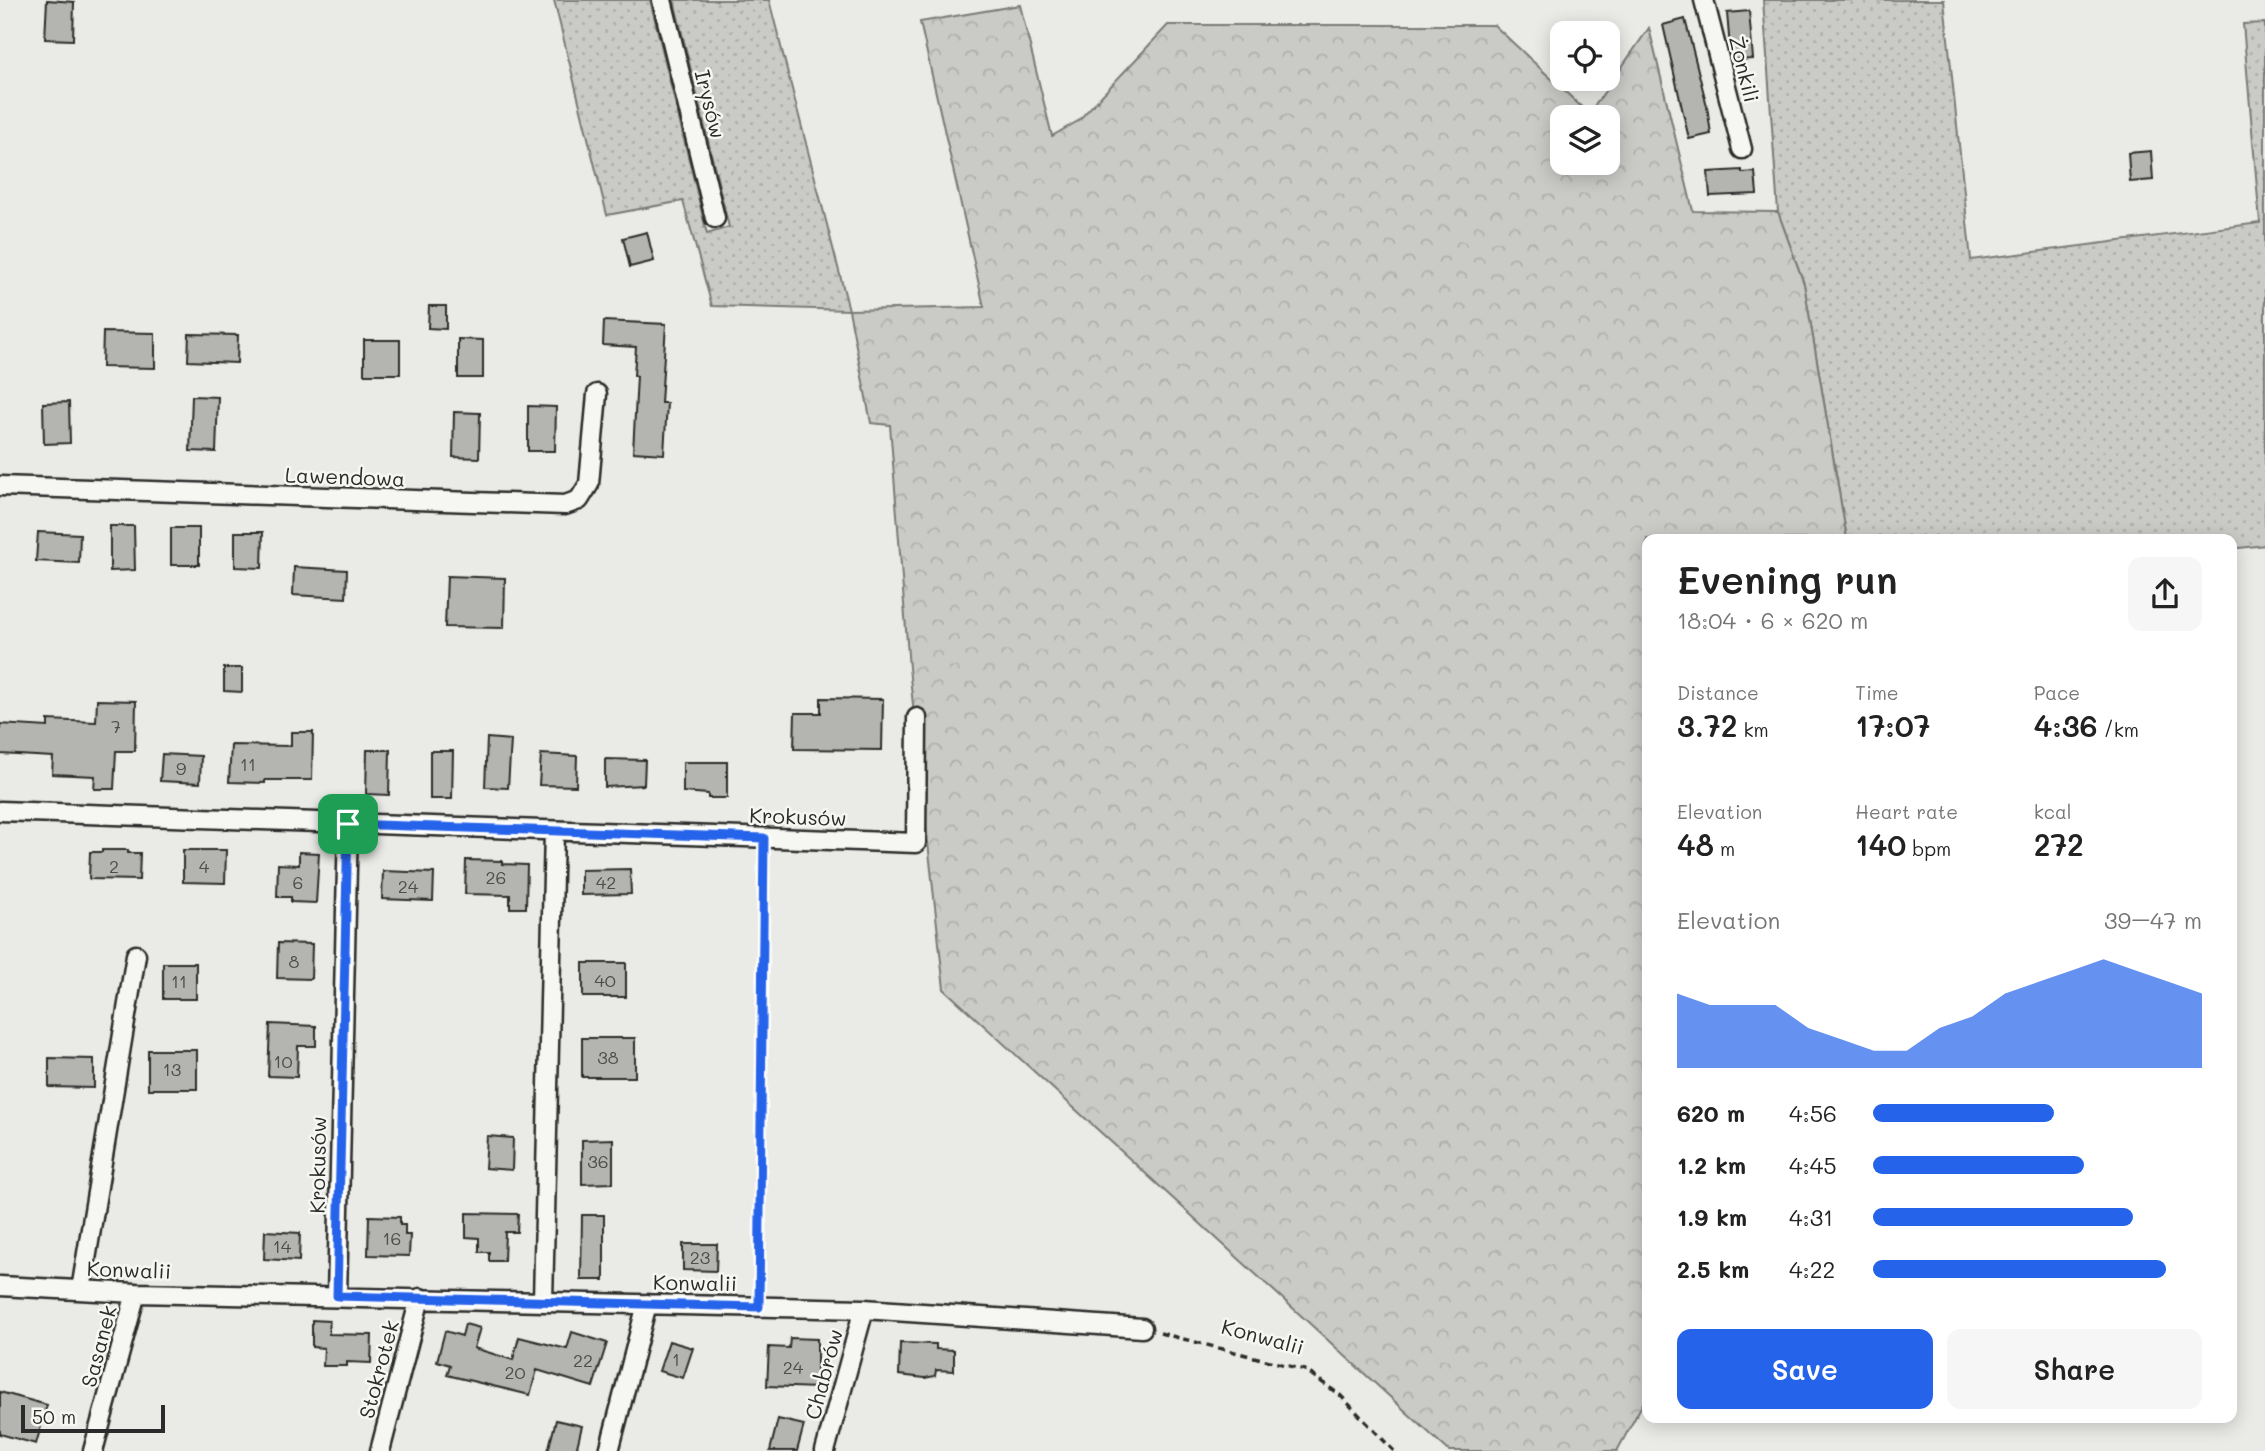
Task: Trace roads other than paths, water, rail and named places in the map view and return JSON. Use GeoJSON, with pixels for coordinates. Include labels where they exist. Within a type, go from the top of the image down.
{"type":"FeatureCollection","features":[{"type":"Feature","properties":{"kind":"street","name":"Irysów"},"geometry":{"type":"LineString","coordinates":[[662,0],[715,218]]}},
{"type":"Feature","properties":{"kind":"street","name":"Żonkili"},"geometry":{"type":"LineString","coordinates":[[1704,0],[1742,149]]}},
{"type":"Feature","properties":{"kind":"street","name":"Lawendowa"},"geometry":{"type":"LineString","coordinates":[[0,486],[565,505],[579,500],[589,484],[597,394]]}},
{"type":"Feature","properties":{"kind":"street","name":"Krokusów"},"geometry":{"type":"LineString","coordinates":[[0,811],[916,843],[917,718]]}},
{"type":"Feature","properties":{"kind":"street","name":"Krokusów"},"geometry":{"type":"LineString","coordinates":[[337,1296],[348,824]]}},
{"type":"Feature","properties":{"kind":"street"},"geometry":{"type":"LineString","coordinates":[[543,1301],[554,831]]}},
{"type":"Feature","properties":{"kind":"street"},"geometry":{"type":"LineString","coordinates":[[81,1290],[136,955]]}},
{"type":"Feature","properties":{"kind":"street","name":"Konwalii"},"geometry":{"type":"LineString","coordinates":[[0,1286],[136,1293],[864,1309],[1142,1328]]}},
{"type":"Feature","properties":{"kind":"street","name":"Sasanek"},"geometry":{"type":"LineString","coordinates":[[93,1451],[136,1293]]}},
{"type":"Feature","properties":{"kind":"street","name":"Stokrotek"},"geometry":{"type":"LineString","coordinates":[[380,1451],[420,1298]]}},
{"type":"Feature","properties":{"kind":"street"},"geometry":{"type":"LineString","coordinates":[[609,1451],[647,1304]]}},
{"type":"Feature","properties":{"kind":"street","name":"Chabrów"},"geometry":{"type":"LineString","coordinates":[[825,1451],[864,1309]]}}]}
